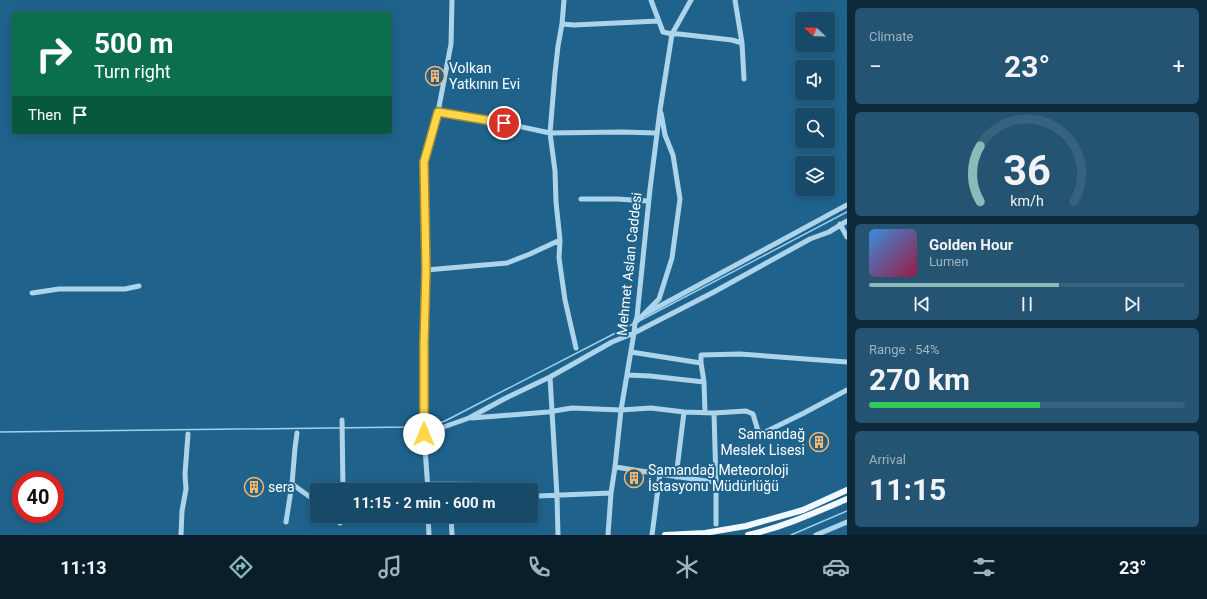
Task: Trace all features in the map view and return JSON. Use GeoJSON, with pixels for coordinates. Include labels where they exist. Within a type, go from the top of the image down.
{"type":"FeatureCollection","features":[{"type":"Feature","properties":{"kind":"main road"},"geometry":{"type":"LineString","coordinates":[[665,535],[705,533],[746,526],[803,510],[847,490]]}},
{"type":"Feature","properties":{"kind":"main road"},"geometry":{"type":"LineString","coordinates":[[748,535],[798,520],[847,498]]}},
{"type":"Feature","properties":{"kind":"street"},"geometry":{"type":"LineString","coordinates":[[428,483],[424,434],[426,270],[424,162],[438,112],[450,44],[452,0]]}},
{"type":"Feature","properties":{"kind":"street"},"geometry":{"type":"LineString","coordinates":[[564,0],[555,73],[550,133],[555,171],[556,202],[560,240],[559,258],[565,300],[576,348]]}},
{"type":"Feature","properties":{"kind":"street"},"geometry":{"type":"LineString","coordinates":[[651,0],[663,32],[732,40],[742,43]]}},
{"type":"Feature","properties":{"kind":"street","name":"Mehmet Aslan Caddesi"},"geometry":{"type":"LineString","coordinates":[[608,535],[610,493],[615,467],[621,410],[637,317],[648,201],[660,110],[672,34],[691,0]]}},
{"type":"Feature","properties":{"kind":"street"},"geometry":{"type":"LineString","coordinates":[[735,0],[742,43],[744,79]]}},
{"type":"Feature","properties":{"kind":"street"},"geometry":{"type":"LineString","coordinates":[[562,24],[658,21]]}},
{"type":"Feature","properties":{"kind":"street"},"geometry":{"type":"LineString","coordinates":[[635,323],[659,299],[672,258],[680,199],[673,155],[660,110]]}},
{"type":"Feature","properties":{"kind":"street"},"geometry":{"type":"LineString","coordinates":[[438,112],[489,120],[550,133],[622,132],[657,134]]}},
{"type":"Feature","properties":{"kind":"street"},"geometry":{"type":"LineString","coordinates":[[581,199],[648,201]]}},
{"type":"Feature","properties":{"kind":"street"},"geometry":{"type":"LineString","coordinates":[[645,314],[847,205]]}},
{"type":"Feature","properties":{"kind":"street"},"geometry":{"type":"LineString","coordinates":[[424,434],[469,418],[550,377],[612,342],[634,333],[719,289],[810,239],[829,232],[847,220]]}},
{"type":"Feature","properties":{"kind":"street"},"geometry":{"type":"LineString","coordinates":[[840,224],[847,237]]}},
{"type":"Feature","properties":{"kind":"street"},"geometry":{"type":"LineString","coordinates":[[426,270],[507,263],[560,240]]}},
{"type":"Feature","properties":{"kind":"street"},"geometry":{"type":"LineString","coordinates":[[32,292],[59,289],[125,288],[138,286]]}},
{"type":"Feature","properties":{"kind":"street"},"geometry":{"type":"LineString","coordinates":[[631,352],[701,363]]}},
{"type":"Feature","properties":{"kind":"street"},"geometry":{"type":"LineString","coordinates":[[705,413],[701,355],[740,354],[847,362]]}},
{"type":"Feature","properties":{"kind":"street"},"geometry":{"type":"LineString","coordinates":[[627,375],[704,382]]}},
{"type":"Feature","properties":{"kind":"street"},"geometry":{"type":"LineString","coordinates":[[550,377],[558,496],[558,535]]}},
{"type":"Feature","properties":{"kind":"street"},"geometry":{"type":"LineString","coordinates":[[469,418],[572,408],[621,410],[651,408],[705,413],[746,411],[753,414],[758,431],[763,433],[847,390]]}},
{"type":"Feature","properties":{"kind":"street"},"geometry":{"type":"LineString","coordinates":[[676,477],[684,412]]}},
{"type":"Feature","properties":{"kind":"street"},"geometry":{"type":"LineString","coordinates":[[714,413],[716,524]]}},
{"type":"Feature","properties":{"kind":"street"},"geometry":{"type":"LineString","coordinates":[[342,420],[343,483]]}},
{"type":"Feature","properties":{"kind":"street"},"geometry":{"type":"LineString","coordinates":[[286,522],[292,484],[297,433]]}},
{"type":"Feature","properties":{"kind":"street"},"geometry":{"type":"LineString","coordinates":[[180,535],[186,488],[188,434]]}},
{"type":"Feature","properties":{"kind":"street"},"geometry":{"type":"LineString","coordinates":[[615,467],[716,482]]}},
{"type":"Feature","properties":{"kind":"street"},"geometry":{"type":"LineString","coordinates":[[652,535],[660,473]]}},
{"type":"Feature","properties":{"kind":"street"},"geometry":{"type":"LineString","coordinates":[[292,484],[310,497]]}},
{"type":"Feature","properties":{"kind":"street"},"geometry":{"type":"LineString","coordinates":[[538,496],[610,493]]}},
{"type":"Feature","properties":{"kind":"street"},"geometry":{"type":"LineString","coordinates":[[816,535],[847,522]]}},
{"type":"Feature","properties":{"kind":"street"},"geometry":{"type":"LineString","coordinates":[[428,523],[429,535]]}},
{"type":"Feature","properties":{"kind":"street"},"geometry":{"type":"LineString","coordinates":[[451,523],[452,535]]}},
{"type":"Feature","properties":{"kind":"waterway"},"geometry":{"type":"LineString","coordinates":[[641,320],[847,212]]}},
{"type":"Feature","properties":{"kind":"waterway"},"geometry":{"type":"LineString","coordinates":[[0,432],[429,426],[445,421],[633,324]]}},
{"type":"Feature","properties":{"kind":"waterway"},"geometry":{"type":"LineString","coordinates":[[791,535],[847,511]]}},
{"type":"Feature","properties":{"kind":"place","name":"Volkan Yatkının Evi"},"geometry":{"type":"Point","coordinates":[435,76]}},
{"type":"Feature","properties":{"kind":"place","name":"Samandağ Meslek Lisesi"},"geometry":{"type":"Point","coordinates":[819,442]}},
{"type":"Feature","properties":{"kind":"place","name":"Samandağ Meteoroloji İstasyonu Müdürlüğü"},"geometry":{"type":"Point","coordinates":[634,478]}},
{"type":"Feature","properties":{"kind":"place","name":"sera"},"geometry":{"type":"Point","coordinates":[254,487]}},
{"type":"Feature","properties":{"kind":"route"},"geometry":{"type":"LineString","coordinates":[[424,434],[426,270],[424,162],[429,140],[438,112],[504,123]]}}]}
